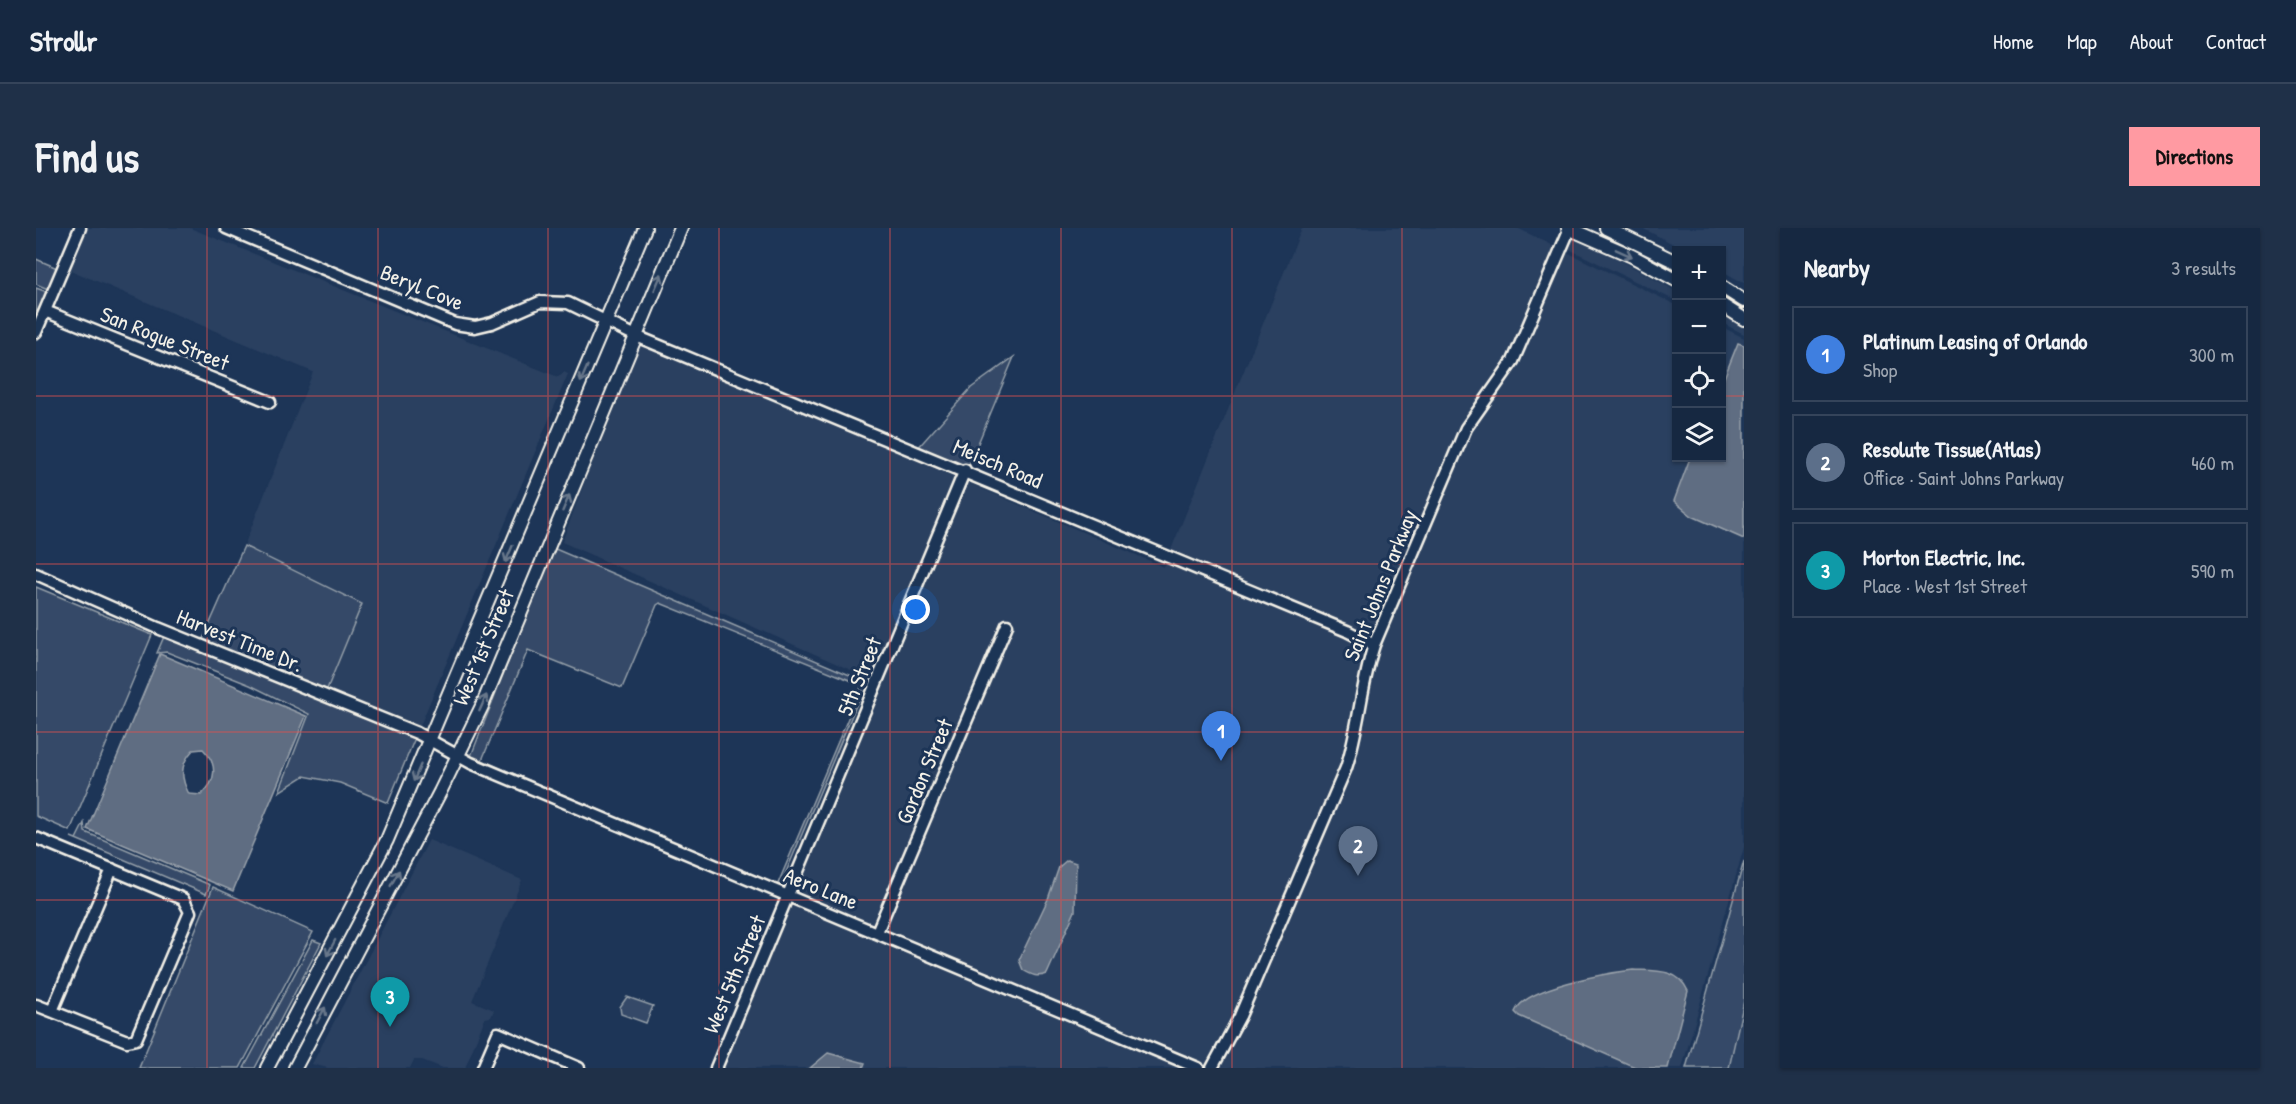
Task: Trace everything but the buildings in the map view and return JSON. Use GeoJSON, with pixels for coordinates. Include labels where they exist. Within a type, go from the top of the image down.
{"type":"FeatureCollection","features":[{"type":"Feature","properties":{"kind":"main road","name":"West 1st Street"},"geometry":{"type":"LineString","coordinates":[[267,1068],[377,863],[431,740],[645,228]]}},
{"type":"Feature","properties":{"kind":"main road","name":"West 1st Street"},"geometry":{"type":"LineString","coordinates":[[295,1068],[482,706],[681,228]]}},
{"type":"Feature","properties":{"kind":"main road"},"geometry":{"type":"LineString","coordinates":[[1569,228],[1632,256],[1672,277]]}},
{"type":"Feature","properties":{"kind":"main road"},"geometry":{"type":"LineString","coordinates":[[1606,228],[1672,260]]}},
{"type":"Feature","properties":{"kind":"main road"},"geometry":{"type":"LineString","coordinates":[[1727,290],[1744,301]]}},
{"type":"Feature","properties":{"kind":"main road"},"geometry":{"type":"LineString","coordinates":[[1727,290],[1739,316]]}},
{"type":"Feature","properties":{"kind":"main road"},"geometry":{"type":"LineString","coordinates":[[1726,308],[1739,316]]}},
{"type":"Feature","properties":{"kind":"street"},"geometry":{"type":"LineString","coordinates":[[36,332],[80,228]]}},
{"type":"Feature","properties":{"kind":"street","name":"Beryl Cove"},"geometry":{"type":"LineString","coordinates":[[226,228],[455,324],[475,327],[492,323],[540,302],[557,300],[607,320]]}},
{"type":"Feature","properties":{"kind":"street","name":"Saint Johns Parkway"},"geometry":{"type":"LineString","coordinates":[[1212,1068],[1240,1016],[1346,768],[1355,739],[1364,674],[1374,645],[1466,429],[1513,361],[1569,228]]}},
{"type":"Feature","properties":{"kind":"street","name":"San Rogue Street"},"geometry":{"type":"LineString","coordinates":[[45,311],[270,402]]}},
{"type":"Feature","properties":{"kind":"street","name":"Meisch Road"},"geometry":{"type":"LineString","coordinates":[[607,320],[636,336],[965,470],[1347,631],[1374,645]]}},
{"type":"Feature","properties":{"kind":"street","name":"5th Street"},"geometry":{"type":"LineString","coordinates":[[788,895],[965,470]]}},
{"type":"Feature","properties":{"kind":"street","name":"Harvest Time Dr."},"geometry":{"type":"LineString","coordinates":[[36,574],[158,628],[431,740]]}},
{"type":"Feature","properties":{"kind":"street","name":"Gordon Street"},"geometry":{"type":"LineString","coordinates":[[877,932],[1006,625]]}},
{"type":"Feature","properties":{"kind":"street","name":"Aero Lane"},"geometry":{"type":"LineString","coordinates":[[431,740],[458,756],[1198,1068]]}},
{"type":"Feature","properties":{"kind":"street"},"geometry":{"type":"LineString","coordinates":[[36,838],[183,899],[190,912],[136,1039],[126,1041],[36,1005]]}},
{"type":"Feature","properties":{"kind":"street"},"geometry":{"type":"LineString","coordinates":[[52,1011],[112,870]]}},
{"type":"Feature","properties":{"kind":"street","name":"West 5th Street"},"geometry":{"type":"LineString","coordinates":[[716,1068],[788,895]]}},
{"type":"Feature","properties":{"kind":"street"},"geometry":{"type":"LineString","coordinates":[[483,1068],[498,1033],[579,1068]]}},
{"type":"Feature","properties":{"kind":"shaded area"},"geometry":{"type":"Polygon","coordinates":[[[80,228],[190,228],[558,377],[564,372],[568,374],[417,733],[324,694],[362,604],[244,546],[313,372],[63,267],[80,228]]]}},
{"type":"Feature","properties":{"kind":"shaded area"},"geometry":{"type":"Polygon","coordinates":[[[1302,228],[1517,228],[1672,303],[1672,462],[1726,462],[1726,329],[1744,338],[1744,847],[1682,1068],[708,1068],[871,679],[562,542],[638,341],[1164,567],[1302,228]]]}},
{"type":"Feature","properties":{"kind":"shaded area"},"geometry":{"type":"Polygon","coordinates":[[[1642,228],[1744,228],[1744,283],[1726,273],[1726,246],[1677,246],[1642,228]]]}},
{"type":"Feature","properties":{"kind":"shaded area"},"geometry":{"type":"Polygon","coordinates":[[[1571,238],[1609,254],[1672,289],[1672,299],[1567,248],[1571,238]]]}},
{"type":"Feature","properties":{"kind":"shaded area"},"geometry":{"type":"Polygon","coordinates":[[[36,259],[57,268],[48,289],[36,284],[36,259]]]}},
{"type":"Feature","properties":{"kind":"shaded area"},"geometry":{"type":"Polygon","coordinates":[[[36,288],[47,292],[36,319],[36,288]]]}},
{"type":"Feature","properties":{"kind":"shaded area"},"geometry":{"type":"Polygon","coordinates":[[[1726,317],[1744,327],[1744,334],[1726,325],[1726,317]]]}},
{"type":"Feature","properties":{"kind":"shaded area"},"geometry":{"type":"Polygon","coordinates":[[[1738,343],[1744,345],[1744,539],[1692,516],[1674,501],[1689,462],[1726,462],[1726,373],[1738,343]]]}},
{"type":"Feature","properties":{"kind":"shaded area"},"geometry":{"type":"Polygon","coordinates":[[[1014,357],[964,477],[916,450],[971,388],[1014,357]]]}},
{"type":"Feature","properties":{"kind":"shaded area"},"geometry":{"type":"Polygon","coordinates":[[[244,546],[362,604],[325,694],[417,733],[388,803],[340,783],[304,776],[279,792],[309,714],[250,685],[167,652],[157,653],[168,627],[202,641],[244,546]]]}},
{"type":"Feature","properties":{"kind":"shaded area"},"geometry":{"type":"Polygon","coordinates":[[[553,548],[866,682],[779,889],[469,761],[553,548]],[[660,603],[657,605],[622,688],[528,650],[482,760],[777,886],[862,685],[660,603]]]}},
{"type":"Feature","properties":{"kind":"shaded area"},"geometry":{"type":"Polygon","coordinates":[[[36,587],[152,635],[70,831],[36,816],[36,587]]]}},
{"type":"Feature","properties":{"kind":"shaded area"},"geometry":{"type":"Polygon","coordinates":[[[160,654],[306,716],[233,891],[87,829],[160,654]],[[203,749],[193,750],[186,760],[183,776],[189,794],[201,795],[213,778],[213,766],[203,749]]]}},
{"type":"Feature","properties":{"kind":"shaded area"},"geometry":{"type":"Polygon","coordinates":[[[84,823],[85,832],[210,885],[206,894],[71,837],[76,839],[84,823]]]}},
{"type":"Feature","properties":{"kind":"shaded area"},"geometry":{"type":"Polygon","coordinates":[[[429,840],[522,880],[472,1001],[494,1010],[491,1017],[485,1018],[465,1068],[443,1068],[422,1060],[414,1060],[410,1068],[328,1068],[312,1064],[429,840]]]}},
{"type":"Feature","properties":{"kind":"shaded area"},"geometry":{"type":"Polygon","coordinates":[[[1067,860],[1076,863],[1075,911],[1047,974],[1035,975],[1023,970],[1019,960],[1048,899],[1059,867],[1067,860]]]}},
{"type":"Feature","properties":{"kind":"shaded area"},"geometry":{"type":"Polygon","coordinates":[[[1744,861],[1744,1001],[1729,1068],[1686,1068],[1744,861]]]}},
{"type":"Feature","properties":{"kind":"shaded area"},"geometry":{"type":"Polygon","coordinates":[[[213,887],[313,932],[240,1068],[139,1068],[213,887]]]}},
{"type":"Feature","properties":{"kind":"shaded area"},"geometry":{"type":"Polygon","coordinates":[[[313,940],[321,943],[255,1068],[244,1068],[313,940]]]}},
{"type":"Feature","properties":{"kind":"shaded area"},"geometry":{"type":"Polygon","coordinates":[[[1633,970],[1665,972],[1678,978],[1688,991],[1668,1068],[1637,1068],[1519,1016],[1515,1012],[1522,1003],[1534,995],[1550,989],[1587,978],[1633,970]]]}},
{"type":"Feature","properties":{"kind":"shaded area"},"geometry":{"type":"Polygon","coordinates":[[[627,997],[653,1006],[646,1023],[621,1014],[620,1007],[627,997]]]}},
{"type":"Feature","properties":{"kind":"shaded area"},"geometry":{"type":"Polygon","coordinates":[[[1744,1001],[1744,1068],[1729,1068],[1744,1001]]]}},
{"type":"Feature","properties":{"kind":"shaded area"},"geometry":{"type":"Polygon","coordinates":[[[828,1053],[865,1063],[863,1068],[810,1068],[828,1053]]]}},
{"type":"Feature","properties":{"kind":"place","name":"Platinum Leasing of Orlando"},"geometry":{"type":"Point","coordinates":[1221,761]}},
{"type":"Feature","properties":{"kind":"place","name":"Resolute Tissue(Atlas)"},"geometry":{"type":"Point","coordinates":[1358,876]}},
{"type":"Feature","properties":{"kind":"place","name":"Morton Electric, Inc."},"geometry":{"type":"Point","coordinates":[390,1027]}}]}
